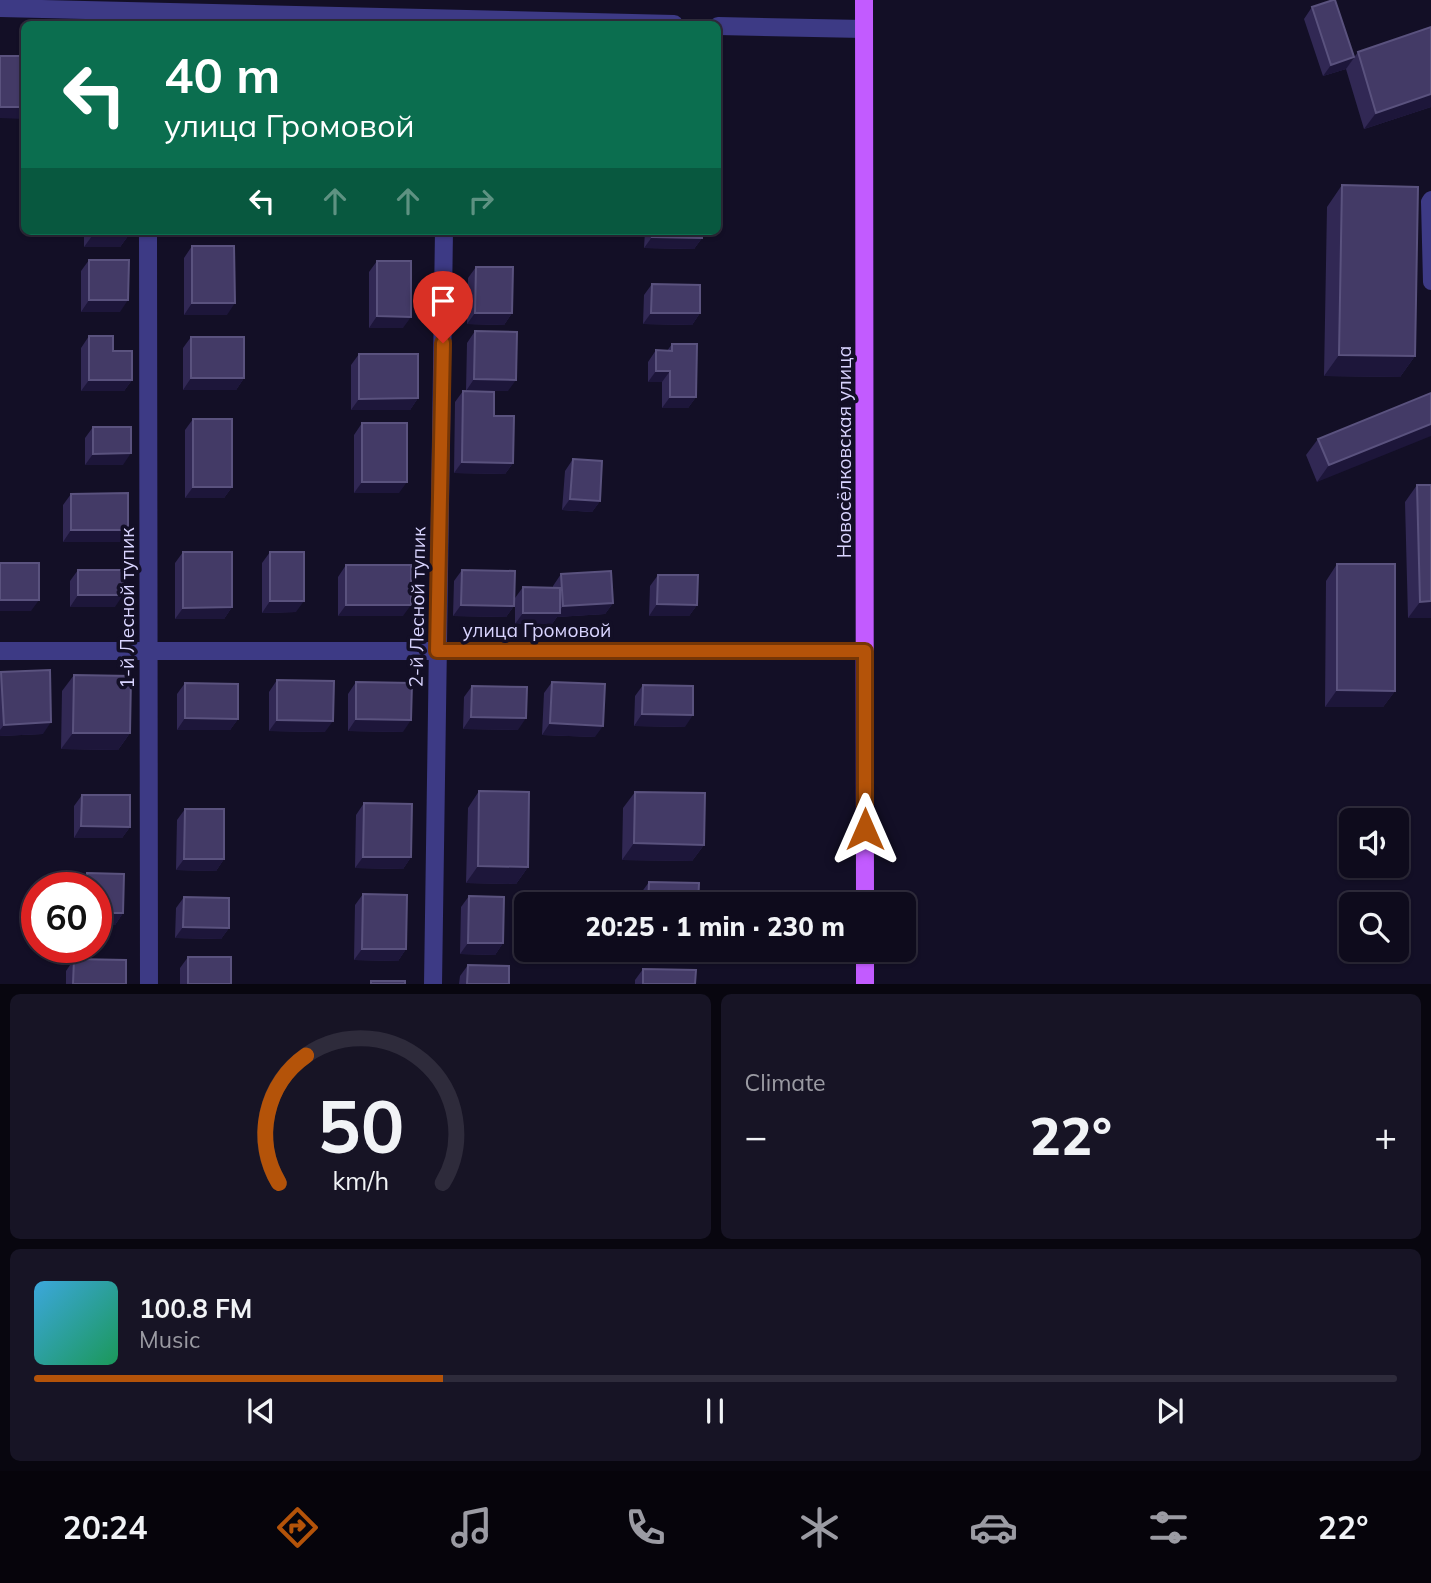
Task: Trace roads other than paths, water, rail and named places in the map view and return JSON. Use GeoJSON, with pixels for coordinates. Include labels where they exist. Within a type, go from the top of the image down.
{"type":"FeatureCollection","features":[{"type":"Feature","properties":{"kind":"main road","name":"Новосёлковская улица"},"geometry":{"type":"LineString","coordinates":[[864,0],[865,892]]}},
{"type":"Feature","properties":{"kind":"main road"},"geometry":{"type":"LineString","coordinates":[[865,962],[865,984]]}},
{"type":"Feature","properties":{"kind":"street"},"geometry":{"type":"LineString","coordinates":[[447,0],[448,21]]}},
{"type":"Feature","properties":{"kind":"street"},"geometry":{"type":"LineString","coordinates":[[0,8],[418,21]]}},
{"type":"Feature","properties":{"kind":"street"},"geometry":{"type":"LineString","coordinates":[[721,26],[864,29]]}},
{"type":"Feature","properties":{"kind":"street","name":"1-й Лесной тупик"},"geometry":{"type":"LineString","coordinates":[[148,235],[149,984]]}},
{"type":"Feature","properties":{"kind":"street","name":"2-й Лесной тупик"},"geometry":{"type":"LineString","coordinates":[[433,984],[444,235]]}},
{"type":"Feature","properties":{"kind":"street","name":"улица Громовой"},"geometry":{"type":"LineString","coordinates":[[0,651],[865,651]]}},
{"type":"Feature","properties":{"kind":"lane"},"geometry":{"type":"LineString","coordinates":[[1431,199],[1431,282]]}}]}
